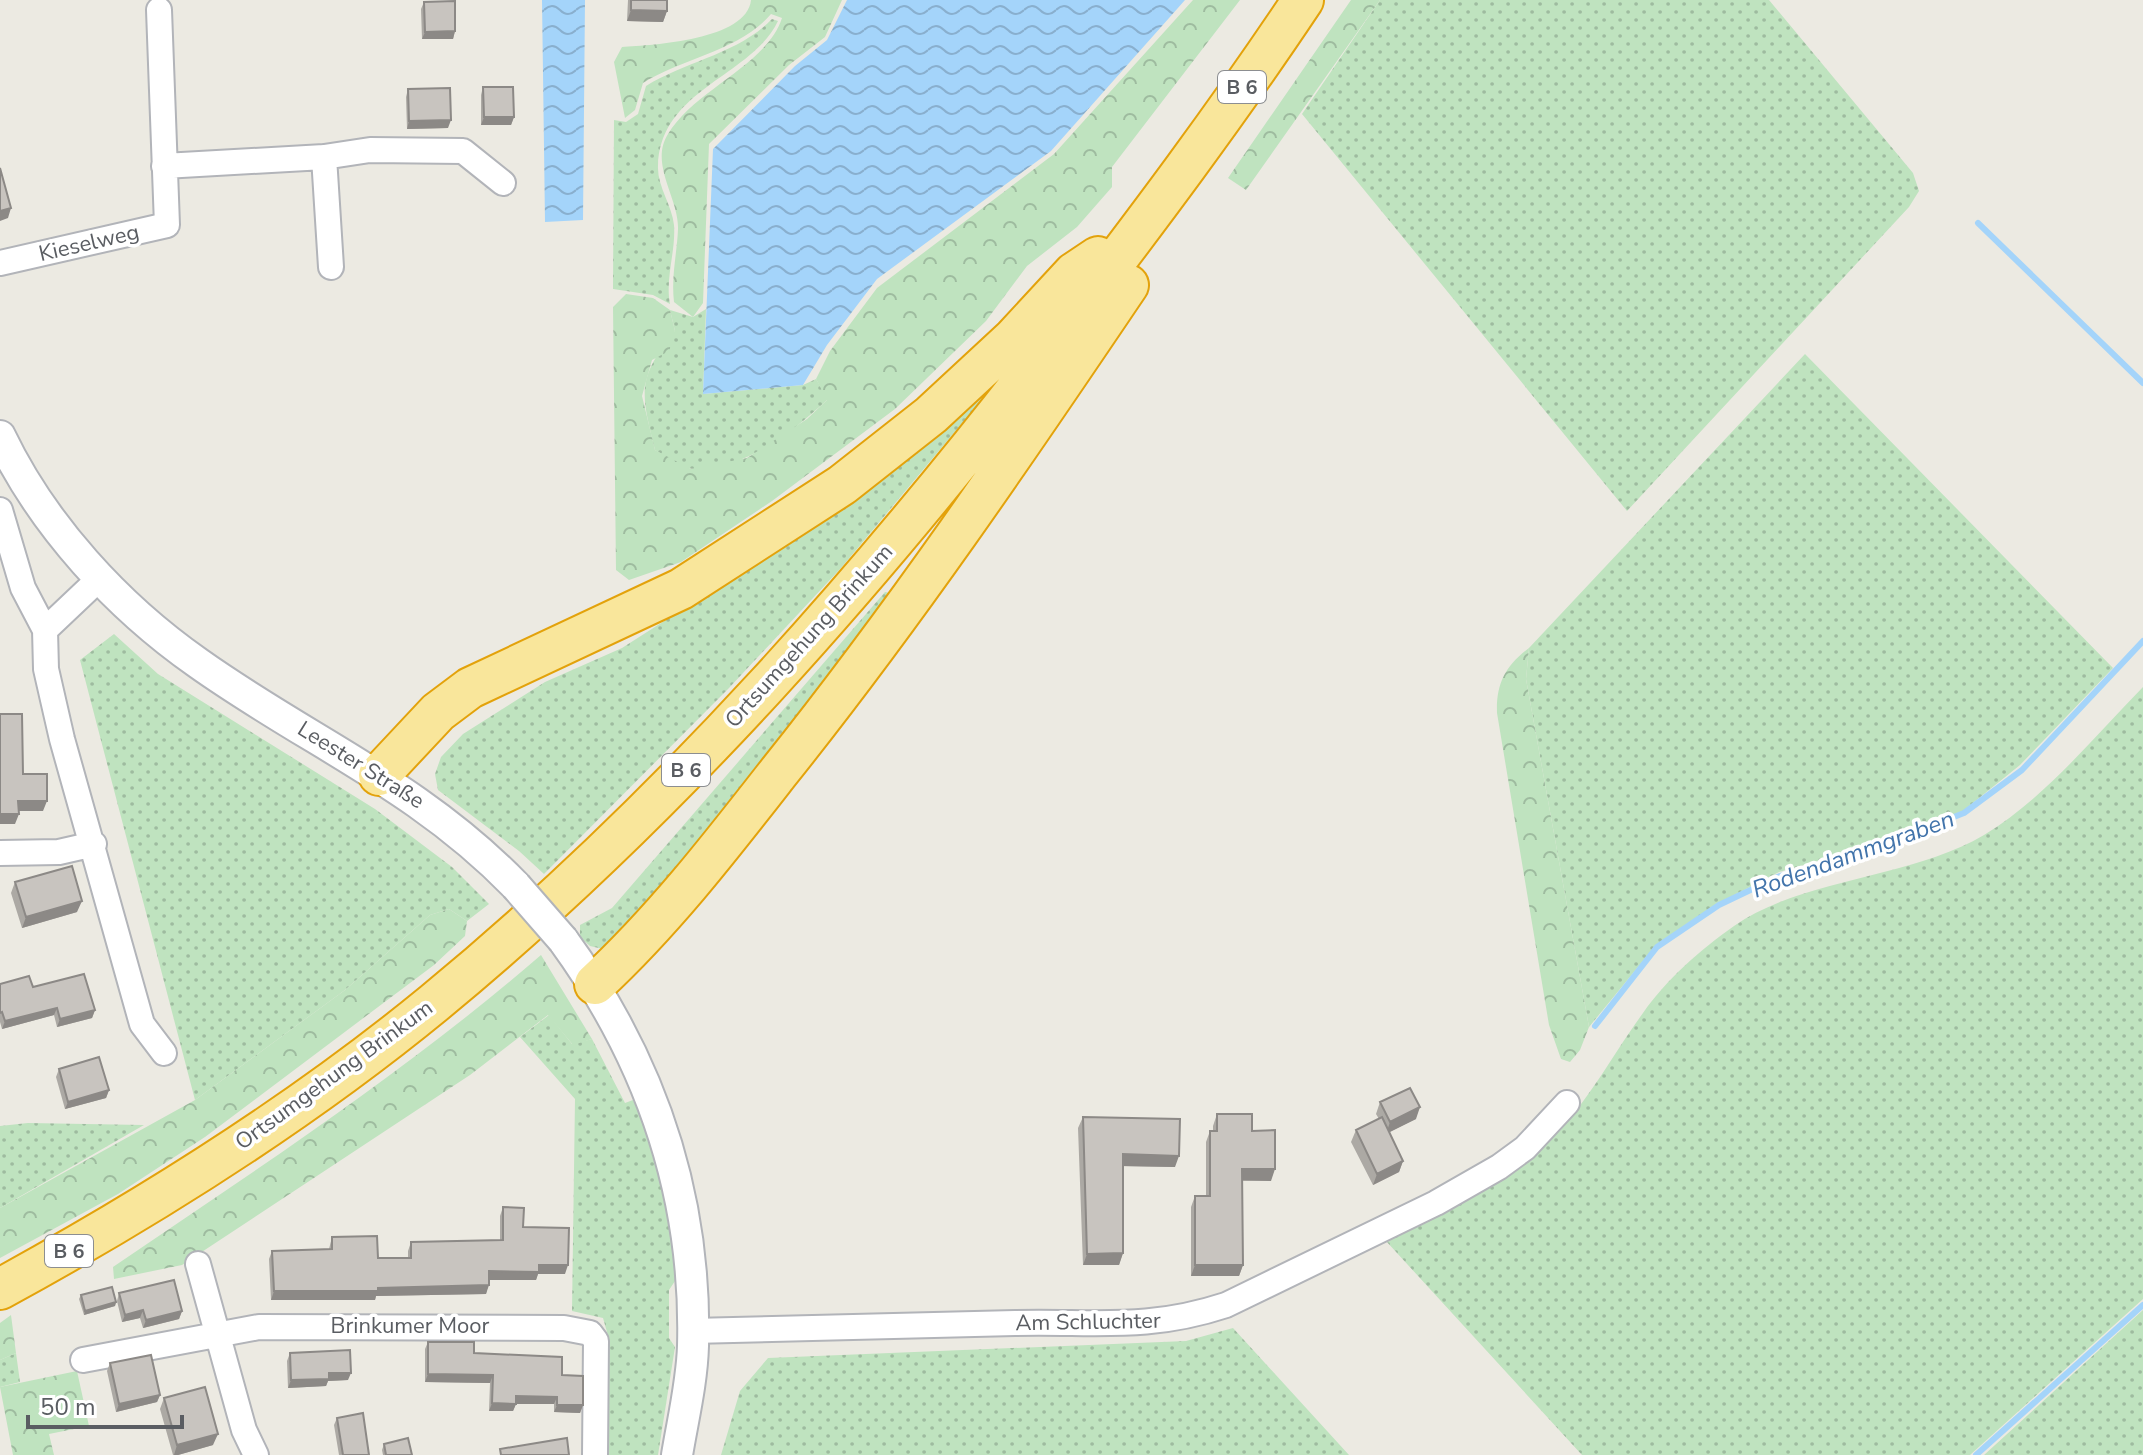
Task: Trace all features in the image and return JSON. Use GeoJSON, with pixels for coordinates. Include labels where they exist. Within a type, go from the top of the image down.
{"type":"FeatureCollection","features":[{"type":"Feature","properties":{"kind":"highway","name":"Ortsumgehung Brinkum"},"geometry":{"type":"LineString","coordinates":[[0,1289],[139,1212],[269,1125],[431,1005],[586,869],[725,731],[862,578],[989,426],[1139,231],[1303,0]]}},
{"type":"Feature","properties":{"kind":"highway","name":"B 6"},"geometry":{"type":"LineString","coordinates":[[595,984],[625,956],[720,847],[842,693],[959,532],[1149,255],[1181,174]]}},
{"type":"Feature","properties":{"kind":"highway","name":"B 6"},"geometry":{"type":"LineString","coordinates":[[379,775],[438,712],[470,688],[681,589],[842,485],[931,415],[1013,339],[1074,273],[1139,231]]}},
{"type":"Feature","properties":{"kind":"street","name":"Kieselweg"},"geometry":{"type":"LineString","coordinates":[[0,263],[167,225],[159,10]]}},
{"type":"Feature","properties":{"kind":"street"},"geometry":{"type":"LineString","coordinates":[[164,166],[324,157],[370,150],[463,151],[503,183]]}},
{"type":"Feature","properties":{"kind":"street"},"geometry":{"type":"LineString","coordinates":[[324,157],[331,267]]}},
{"type":"Feature","properties":{"kind":"street","name":"Leester Straße"},"geometry":{"type":"LineString","coordinates":[[0,436],[44,509],[127,606],[199,664],[379,775],[456,828],[516,886],[563,940],[595,984],[641,1071],[676,1168],[691,1258],[692,1331],[689,1382],[677,1455]]}},
{"type":"Feature","properties":{"kind":"street"},"geometry":{"type":"LineString","coordinates":[[0,510],[23,588],[45,630],[46,669],[62,739],[94,844],[142,1024],[164,1053]]}},
{"type":"Feature","properties":{"kind":"street"},"geometry":{"type":"LineString","coordinates":[[45,630],[101,577]]}},
{"type":"Feature","properties":{"kind":"street"},"geometry":{"type":"LineString","coordinates":[[0,853],[59,852],[94,844]]}},
{"type":"Feature","properties":{"kind":"street","name":"Am Schluchter"},"geometry":{"type":"LineString","coordinates":[[692,1331],[1025,1323],[1136,1325],[1192,1316],[1226,1305],[1436,1203],[1525,1148],[1567,1103]]}},
{"type":"Feature","properties":{"kind":"street"},"geometry":{"type":"LineString","coordinates":[[198,1264],[244,1430],[256,1455]]}},
{"type":"Feature","properties":{"kind":"street","name":"Brinkumer Moor"},"geometry":{"type":"LineString","coordinates":[[217,1336],[259,1327],[564,1328],[590,1333],[596,1344],[595,1455]]}},
{"type":"Feature","properties":{"kind":"street"},"geometry":{"type":"LineString","coordinates":[[83,1360],[217,1336]]}},
{"type":"Feature","properties":{"kind":"green space"},"geometry":{"type":"Polygon","coordinates":[[[751,0],[842,0],[825,37],[789,65],[709,144],[703,303],[693,317],[674,302],[678,229],[663,169],[663,145],[680,118],[762,50],[782,18],[771,14],[759,26],[728,45],[643,83],[635,110],[625,118],[614,62],[622,47],[675,42],[717,32],[734,24],[746,13],[751,0]]]}},
{"type":"Feature","properties":{"kind":"green space"},"geometry":{"type":"Polygon","coordinates":[[[1193,0],[1240,0],[1112,167],[1112,187],[1077,227],[1027,266],[986,321],[895,409],[772,501],[681,562],[629,580],[616,570],[613,307],[626,294],[653,298],[670,310],[675,331],[669,351],[652,360],[642,396],[655,450],[691,469],[747,458],[807,419],[827,400],[816,379],[830,351],[877,288],[1054,154],[1193,0]]]}},
{"type":"Feature","properties":{"kind":"green space"},"geometry":{"type":"Polygon","coordinates":[[[1351,0],[1380,0],[1246,190],[1228,178],[1351,0]]]}},
{"type":"Feature","properties":{"kind":"green space"},"geometry":{"type":"Polygon","coordinates":[[[1380,0],[1769,0],[1913,173],[1919,191],[1909,207],[1627,511],[1302,114],[1380,0]]]}},
{"type":"Feature","properties":{"kind":"green space"},"geometry":{"type":"Polygon","coordinates":[[[772,19],[778,21],[765,40],[690,101],[674,119],[663,140],[658,173],[674,225],[670,304],[653,295],[613,289],[614,120],[626,122],[638,114],[646,86],[744,41],[772,19]]]}},
{"type":"Feature","properties":{"kind":"green space"},"geometry":{"type":"Polygon","coordinates":[[[706,309],[703,394],[803,385],[816,379],[828,399],[767,447],[731,463],[694,469],[679,465],[655,450],[645,387],[653,362],[675,331],[670,310],[693,317],[706,309]]]}},
{"type":"Feature","properties":{"kind":"green space"},"geometry":{"type":"Polygon","coordinates":[[[1805,354],[2113,668],[2020,765],[1963,811],[1882,843],[1779,872],[1719,903],[1656,945],[1589,1027],[1526,679],[1529,648],[1805,354]]]}},
{"type":"Feature","properties":{"kind":"green space"},"geometry":{"type":"Polygon","coordinates":[[[1004,373],[841,568],[729,688],[544,874],[519,851],[438,790],[435,774],[441,757],[463,734],[545,682],[622,648],[813,526],[1004,373]]]}},
{"type":"Feature","properties":{"kind":"green space"},"geometry":{"type":"Polygon","coordinates":[[[885,592],[890,593],[889,603],[678,870],[603,949],[590,946],[580,937],[580,925],[612,908],[885,592]]]}},
{"type":"Feature","properties":{"kind":"green space"},"geometry":{"type":"Polygon","coordinates":[[[114,634],[158,674],[375,809],[452,867],[489,904],[467,921],[449,909],[430,915],[345,990],[195,1100],[80,660],[114,634]]]}},
{"type":"Feature","properties":{"kind":"green space"},"geometry":{"type":"Polygon","coordinates":[[[1529,648],[1526,679],[1589,1027],[1580,1050],[1570,1062],[1561,1059],[1549,1025],[1497,713],[1500,684],[1508,669],[1529,648]]]}},
{"type":"Feature","properties":{"kind":"green space"},"geometry":{"type":"Polygon","coordinates":[[[2143,687],[2143,1299],[1970,1455],[1582,1455],[1386,1241],[1486,1188],[1541,1148],[1583,1101],[1662,989],[1734,926],[1792,898],[1924,861],[1984,835],[2048,785],[2143,687]]]}},
{"type":"Feature","properties":{"kind":"green space"},"geometry":{"type":"Polygon","coordinates":[[[449,909],[467,921],[465,936],[434,965],[205,1137],[118,1194],[0,1258],[0,1208],[195,1100],[345,990],[430,915],[449,909]]]}},
{"type":"Feature","properties":{"kind":"green space"},"geometry":{"type":"Polygon","coordinates":[[[541,955],[592,1039],[573,1045],[548,1015],[470,1075],[182,1265],[114,1279],[113,1267],[385,1079],[541,955]]]}},
{"type":"Feature","properties":{"kind":"green space"},"geometry":{"type":"Polygon","coordinates":[[[549,1015],[572,1044],[592,1039],[625,1103],[633,1100],[650,1138],[668,1208],[677,1278],[669,1290],[669,1338],[675,1347],[658,1455],[607,1455],[609,1339],[603,1318],[572,1311],[575,1099],[520,1037],[549,1015]]]}},
{"type":"Feature","properties":{"kind":"green space"},"geometry":{"type":"Polygon","coordinates":[[[28,1123],[144,1125],[0,1208],[0,1126],[28,1123]]]}},
{"type":"Feature","properties":{"kind":"green space"},"geometry":{"type":"Polygon","coordinates":[[[2143,1310],[2143,1455],[1984,1455],[2143,1310]]]}},
{"type":"Feature","properties":{"kind":"green space"},"geometry":{"type":"Polygon","coordinates":[[[11,1315],[16,1353],[0,1360],[0,1323],[11,1315]]]}},
{"type":"Feature","properties":{"kind":"green space"},"geometry":{"type":"Polygon","coordinates":[[[1233,1328],[1349,1455],[721,1455],[740,1391],[768,1358],[1186,1341],[1233,1328]]]}},
{"type":"Feature","properties":{"kind":"green space"},"geometry":{"type":"Polygon","coordinates":[[[16,1353],[20,1382],[0,1387],[0,1360],[16,1353]]]}},
{"type":"Feature","properties":{"kind":"green space"},"geometry":{"type":"Polygon","coordinates":[[[77,1371],[89,1426],[49,1434],[54,1455],[13,1455],[0,1387],[77,1371]]]}},
{"type":"Feature","properties":{"kind":"water"},"geometry":{"type":"Polygon","coordinates":[[[542,0],[585,0],[583,220],[545,222],[542,0]]]}},
{"type":"Feature","properties":{"kind":"water"},"geometry":{"type":"Polygon","coordinates":[[[847,0],[1185,0],[1051,151],[877,279],[827,345],[803,385],[703,394],[713,149],[795,66],[827,40],[847,0]]]}},
{"type":"Feature","properties":{"kind":"building"},"geometry":{"type":"Polygon","coordinates":[[[631,0],[667,0],[667,11],[631,10],[631,0]]]}},
{"type":"Feature","properties":{"kind":"building"},"geometry":{"type":"Polygon","coordinates":[[[455,1],[455,31],[425,32],[424,2],[455,1]]]}},
{"type":"Feature","properties":{"kind":"building"},"geometry":{"type":"Polygon","coordinates":[[[483,87],[513,87],[514,117],[484,117],[483,87]]]}},
{"type":"Feature","properties":{"kind":"building"},"geometry":{"type":"Polygon","coordinates":[[[450,88],[451,120],[409,121],[408,89],[450,88]]]}},
{"type":"Feature","properties":{"kind":"building"},"geometry":{"type":"Polygon","coordinates":[[[0,168],[11,208],[0,211],[0,168]]]}},
{"type":"Feature","properties":{"kind":"building"},"geometry":{"type":"Polygon","coordinates":[[[0,714],[22,714],[23,774],[47,774],[47,801],[18,801],[19,814],[0,814],[0,714]]]}},
{"type":"Feature","properties":{"kind":"building"},"geometry":{"type":"Polygon","coordinates":[[[72,866],[82,901],[26,917],[15,882],[72,866]]]}},
{"type":"Feature","properties":{"kind":"building"},"geometry":{"type":"Polygon","coordinates":[[[84,974],[95,1010],[60,1019],[57,1008],[5,1021],[0,1013],[0,984],[29,976],[33,987],[84,974]]]}},
{"type":"Feature","properties":{"kind":"building"},"geometry":{"type":"Polygon","coordinates":[[[99,1057],[109,1090],[68,1102],[59,1069],[99,1057]]]}},
{"type":"Feature","properties":{"kind":"building"},"geometry":{"type":"Polygon","coordinates":[[[1410,1088],[1420,1107],[1390,1122],[1380,1102],[1410,1088]]]}},
{"type":"Feature","properties":{"kind":"building"},"geometry":{"type":"Polygon","coordinates":[[[1217,1114],[1252,1114],[1252,1131],[1275,1130],[1275,1169],[1242,1169],[1243,1265],[1195,1265],[1195,1196],[1210,1196],[1210,1131],[1217,1131],[1217,1114]]]}},
{"type":"Feature","properties":{"kind":"building"},"geometry":{"type":"Polygon","coordinates":[[[1083,1117],[1180,1119],[1179,1156],[1123,1154],[1123,1253],[1087,1254],[1083,1117]]]}},
{"type":"Feature","properties":{"kind":"building"},"geometry":{"type":"Polygon","coordinates":[[[1382,1117],[1403,1161],[1377,1174],[1356,1130],[1382,1117]]]}},
{"type":"Feature","properties":{"kind":"building"},"geometry":{"type":"Polygon","coordinates":[[[503,1207],[524,1208],[523,1227],[569,1228],[568,1265],[539,1265],[539,1272],[489,1271],[489,1285],[378,1288],[378,1291],[274,1291],[272,1251],[332,1249],[332,1237],[377,1236],[378,1258],[411,1258],[411,1242],[503,1240],[503,1207]]]}},
{"type":"Feature","properties":{"kind":"building"},"geometry":{"type":"Polygon","coordinates":[[[174,1280],[182,1311],[146,1320],[143,1310],[125,1315],[119,1293],[174,1280]]]}},
{"type":"Feature","properties":{"kind":"building"},"geometry":{"type":"Polygon","coordinates":[[[112,1287],[116,1302],[85,1311],[81,1295],[112,1287]]]}},
{"type":"Feature","properties":{"kind":"building"},"geometry":{"type":"Polygon","coordinates":[[[428,1342],[474,1342],[474,1353],[562,1357],[562,1375],[583,1376],[583,1405],[557,1405],[557,1397],[516,1396],[516,1404],[492,1403],[493,1375],[428,1374],[428,1342]]]}},
{"type":"Feature","properties":{"kind":"building"},"geometry":{"type":"Polygon","coordinates":[[[350,1350],[351,1373],[329,1373],[329,1379],[291,1380],[290,1353],[350,1350]]]}},
{"type":"Feature","properties":{"kind":"building"},"geometry":{"type":"Polygon","coordinates":[[[151,1355],[160,1395],[119,1404],[110,1363],[151,1355]]]}},
{"type":"Feature","properties":{"kind":"building"},"geometry":{"type":"Polygon","coordinates":[[[205,1387],[218,1434],[177,1445],[164,1398],[205,1387]]]}},
{"type":"Feature","properties":{"kind":"building"},"geometry":{"type":"Polygon","coordinates":[[[363,1413],[369,1455],[343,1455],[337,1418],[363,1413]]]}},
{"type":"Feature","properties":{"kind":"building"},"geometry":{"type":"Polygon","coordinates":[[[408,1438],[412,1455],[386,1455],[384,1444],[408,1438]]]}},
{"type":"Feature","properties":{"kind":"building"},"geometry":{"type":"Polygon","coordinates":[[[567,1438],[569,1455],[501,1455],[500,1449],[567,1438]]]}},
{"type":"Feature","properties":{"kind":"waterway"},"geometry":{"type":"LineString","coordinates":[[1978,223],[2143,383]]}},
{"type":"Feature","properties":{"kind":"waterway","name":"Rodendammgraben"},"geometry":{"type":"LineString","coordinates":[[1595,1026],[1657,947],[1719,905],[1780,876],[1883,845],[1964,813],[2022,770],[2143,641]]}},
{"type":"Feature","properties":{"kind":"waterway"},"geometry":{"type":"LineString","coordinates":[[1976,1455],[2143,1305]]}}]}
